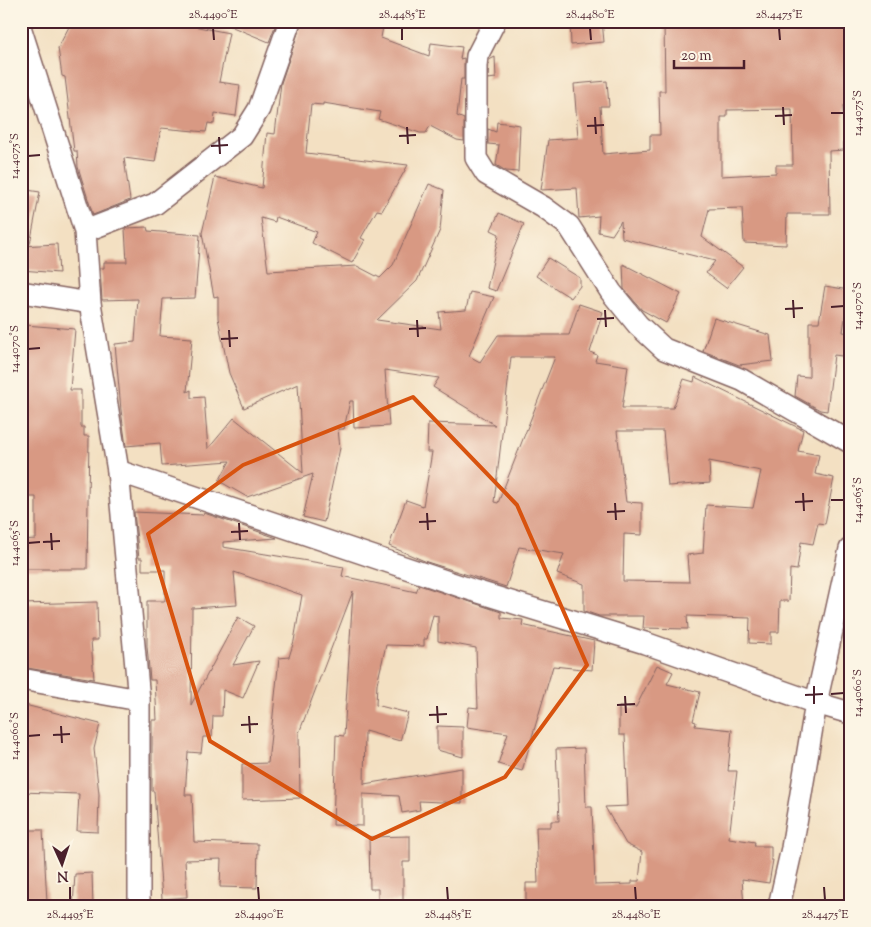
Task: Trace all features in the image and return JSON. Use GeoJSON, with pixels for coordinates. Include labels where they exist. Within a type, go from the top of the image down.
{"type":"FeatureCollection","features":[{"type":"Feature","properties":{"kind":"street"},"geometry":{"type":"LineString","coordinates":[[85,232],[155,204],[242,136],[259,109],[290,21]]}},
{"type":"Feature","properties":{"kind":"street"},"geometry":{"type":"LineString","coordinates":[[495,21],[477,56],[476,66],[476,158],[483,170],[543,207],[569,226],[611,292],[638,325],[664,349],[742,380],[850,442]]}},
{"type":"Feature","properties":{"kind":"street"},"geometry":{"type":"LineString","coordinates":[[21,30],[85,232],[90,303],[118,471],[139,700],[139,906]]}},
{"type":"Feature","properties":{"kind":"street"},"geometry":{"type":"LineString","coordinates":[[21,292],[90,303]]}},
{"type":"Feature","properties":{"kind":"street"},"geometry":{"type":"LineString","coordinates":[[118,471],[472,590],[645,643],[816,703],[850,713]]}},
{"type":"Feature","properties":{"kind":"street"},"geometry":{"type":"LineString","coordinates":[[779,906],[792,848],[816,703],[850,549]]}},
{"type":"Feature","properties":{"kind":"street"},"geometry":{"type":"LineString","coordinates":[[21,679],[139,700]]}},
{"type":"Feature","properties":{"kind":"highlighted area"},"geometry":{"type":"Polygon","coordinates":[[[413,397],[517,505],[587,665],[505,777],[372,839],[210,741],[148,534],[243,465],[413,397]]]}},
{"type":"Feature","properties":{"kind":"building"},"geometry":{"type":"Polygon","coordinates":[[[72,21],[168,21],[229,33],[219,82],[240,85],[236,116],[215,113],[214,124],[208,123],[206,132],[161,128],[155,162],[124,158],[130,200],[93,215],[78,167],[77,151],[74,151],[65,77],[62,76],[58,48],[72,21]]]}},
{"type":"Feature","properties":{"kind":"building"},"geometry":{"type":"Polygon","coordinates":[[[218,21],[277,21],[269,42],[218,21]]]}},
{"type":"Feature","properties":{"kind":"building"},"geometry":{"type":"Polygon","coordinates":[[[302,21],[384,21],[381,38],[429,56],[431,43],[462,47],[460,59],[464,58],[464,79],[461,79],[457,116],[464,119],[464,141],[457,140],[430,126],[426,133],[420,133],[378,119],[380,112],[323,103],[323,105],[311,104],[306,153],[408,165],[382,211],[377,210],[361,238],[365,240],[352,263],[312,243],[317,232],[276,217],[275,222],[261,218],[268,271],[357,266],[380,278],[393,265],[429,184],[444,190],[440,230],[417,281],[377,320],[441,329],[439,312],[466,310],[470,292],[494,297],[469,356],[480,362],[498,335],[569,335],[579,304],[603,312],[590,352],[597,355],[595,361],[628,366],[622,408],[673,408],[684,379],[694,382],[695,377],[803,430],[798,451],[819,455],[815,474],[834,478],[825,524],[818,523],[813,544],[801,542],[797,570],[790,569],[789,601],[780,601],[779,632],[771,632],[771,644],[749,643],[750,618],[687,616],[688,629],[643,628],[644,616],[599,616],[584,611],[584,584],[557,574],[564,554],[519,547],[506,587],[427,562],[389,546],[406,500],[423,506],[432,452],[427,452],[428,423],[495,425],[433,387],[439,378],[385,370],[389,426],[354,428],[353,401],[350,401],[344,429],[338,429],[340,448],[324,522],[303,517],[313,474],[247,497],[219,481],[230,461],[162,466],[160,443],[126,446],[115,344],[135,342],[138,299],[102,300],[100,268],[104,268],[104,262],[127,262],[125,229],[147,227],[148,231],[200,235],[195,298],[163,299],[160,336],[192,338],[187,392],[191,390],[191,398],[204,397],[208,449],[234,418],[303,473],[298,384],[244,408],[229,373],[218,318],[218,296],[214,297],[202,233],[215,177],[262,188],[267,133],[275,134],[281,83],[302,21]],[[511,357],[494,502],[498,503],[555,357],[511,357]],[[617,431],[626,502],[642,503],[642,535],[624,534],[623,581],[689,582],[687,555],[703,553],[706,505],[753,508],[761,471],[709,461],[710,483],[668,486],[663,431],[617,431]]]}},
{"type":"Feature","properties":{"kind":"building"},"geometry":{"type":"Polygon","coordinates":[[[570,21],[602,21],[604,42],[571,45],[570,21]]]}},
{"type":"Feature","properties":{"kind":"building"},"geometry":{"type":"Polygon","coordinates":[[[690,21],[690,24],[718,25],[718,27],[792,26],[791,21],[850,21],[849,106],[843,106],[844,150],[829,151],[830,214],[787,214],[786,245],[744,243],[742,208],[709,209],[702,237],[743,267],[726,288],[706,273],[715,261],[622,238],[621,221],[612,235],[598,232],[599,216],[579,218],[577,188],[541,190],[548,140],[578,138],[574,84],[607,81],[609,106],[600,106],[603,154],[650,150],[650,135],[660,135],[659,91],[665,91],[664,22],[690,21]],[[792,109],[727,110],[727,117],[721,117],[721,176],[776,173],[776,165],[793,165],[792,109]]]}},
{"type":"Feature","properties":{"kind":"building"},"geometry":{"type":"Polygon","coordinates":[[[495,57],[496,78],[488,79],[489,60],[495,57]]]}},
{"type":"Feature","properties":{"kind":"building"},"geometry":{"type":"Polygon","coordinates":[[[497,122],[520,125],[518,172],[506,171],[496,165],[499,145],[488,144],[488,129],[496,132],[497,122]]]}},
{"type":"Feature","properties":{"kind":"building"},"geometry":{"type":"Polygon","coordinates":[[[21,189],[40,192],[30,244],[21,243],[21,189]]]}},
{"type":"Feature","properties":{"kind":"building"},"geometry":{"type":"Polygon","coordinates":[[[499,213],[524,224],[496,291],[487,288],[499,234],[491,230],[499,213]]]}},
{"type":"Feature","properties":{"kind":"building"},"geometry":{"type":"Polygon","coordinates":[[[57,244],[59,273],[21,270],[21,246],[57,244]]]}},
{"type":"Feature","properties":{"kind":"building"},"geometry":{"type":"Polygon","coordinates":[[[548,258],[580,278],[580,286],[571,298],[536,276],[548,258]]]}},
{"type":"Feature","properties":{"kind":"building"},"geometry":{"type":"Polygon","coordinates":[[[623,264],[681,294],[666,323],[642,310],[624,289],[623,264]]]}},
{"type":"Feature","properties":{"kind":"building"},"geometry":{"type":"Polygon","coordinates":[[[825,286],[849,290],[843,332],[850,333],[850,357],[834,355],[827,411],[820,410],[795,396],[797,376],[809,377],[809,322],[819,322],[825,286]]]}},
{"type":"Feature","properties":{"kind":"building"},"geometry":{"type":"Polygon","coordinates":[[[714,318],[770,335],[773,361],[739,365],[703,351],[714,318]]]}},
{"type":"Feature","properties":{"kind":"building"},"geometry":{"type":"Polygon","coordinates":[[[25,325],[75,329],[70,390],[81,390],[81,427],[84,427],[84,436],[89,436],[87,569],[21,569],[21,540],[36,539],[36,497],[21,497],[21,373],[25,325]]]}},
{"type":"Feature","properties":{"kind":"building"},"geometry":{"type":"Polygon","coordinates":[[[134,512],[203,515],[204,513],[277,538],[223,542],[223,547],[344,567],[342,576],[416,592],[419,585],[501,612],[501,618],[523,620],[522,625],[594,641],[592,670],[553,666],[522,771],[498,764],[508,733],[467,727],[469,707],[478,708],[476,648],[438,641],[438,616],[433,615],[427,639],[424,639],[424,646],[386,645],[377,684],[376,705],[408,713],[400,741],[365,731],[364,784],[462,768],[462,803],[419,801],[420,810],[402,813],[399,796],[363,794],[363,826],[333,825],[336,735],[344,736],[353,591],[299,733],[300,798],[242,800],[242,764],[268,763],[279,658],[289,657],[294,641],[302,595],[234,572],[237,605],[192,608],[191,705],[238,617],[254,626],[233,665],[259,661],[243,698],[223,690],[222,716],[213,716],[212,737],[203,737],[201,753],[188,752],[185,795],[192,795],[194,842],[258,844],[257,888],[220,887],[221,859],[185,860],[187,897],[162,899],[154,791],[152,791],[152,720],[157,720],[155,680],[150,680],[147,646],[147,601],[165,601],[165,570],[142,570],[142,558],[139,558],[134,512]]]}},
{"type":"Feature","properties":{"kind":"building"},"geometry":{"type":"Polygon","coordinates":[[[97,602],[98,640],[91,640],[94,679],[21,667],[21,604],[97,602]]]}},
{"type":"Feature","properties":{"kind":"building"},"geometry":{"type":"Polygon","coordinates":[[[657,665],[673,672],[667,684],[700,692],[693,721],[696,722],[695,726],[732,730],[728,771],[737,771],[729,838],[755,842],[754,846],[771,846],[771,860],[773,860],[769,883],[742,879],[744,906],[526,906],[526,883],[538,883],[536,827],[551,827],[551,821],[559,821],[556,749],[584,748],[586,807],[592,807],[595,885],[632,884],[632,881],[639,881],[642,852],[626,844],[605,807],[628,806],[625,735],[619,735],[619,707],[636,707],[657,665]]]}},
{"type":"Feature","properties":{"kind":"building"},"geometry":{"type":"Polygon","coordinates":[[[21,704],[100,724],[94,749],[99,794],[98,832],[77,831],[79,794],[21,792],[21,704]]]}},
{"type":"Feature","properties":{"kind":"building"},"geometry":{"type":"Polygon","coordinates":[[[437,726],[463,727],[463,757],[437,750],[437,726]]]}},
{"type":"Feature","properties":{"kind":"building"},"geometry":{"type":"Polygon","coordinates":[[[21,830],[43,830],[47,902],[21,903],[21,830]]]}},
{"type":"Feature","properties":{"kind":"building"},"geometry":{"type":"Polygon","coordinates":[[[410,836],[410,862],[403,862],[403,901],[378,902],[378,889],[370,889],[369,837],[410,836]]]}},
{"type":"Feature","properties":{"kind":"building"},"geometry":{"type":"Polygon","coordinates":[[[92,873],[93,906],[73,906],[75,874],[92,873]]]}}]}
